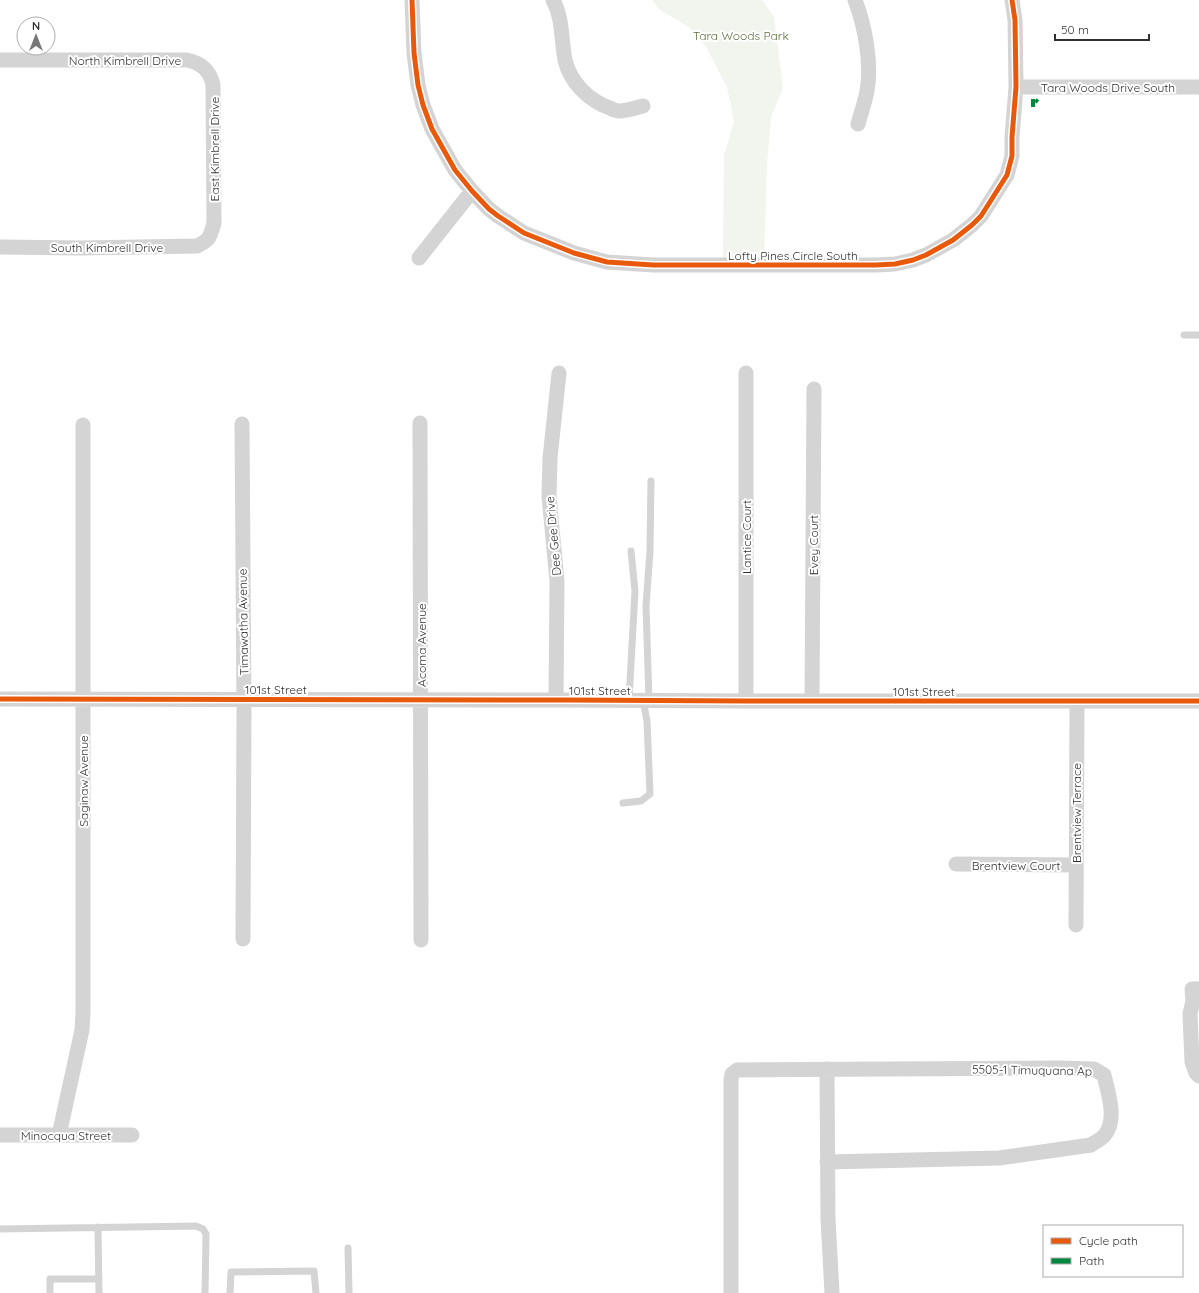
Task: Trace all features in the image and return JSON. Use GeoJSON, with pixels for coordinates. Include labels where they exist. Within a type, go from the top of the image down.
{"type":"FeatureCollection","features":[{"type":"Feature","properties":{"kind":"street","name":"Lofty Pines Circle South"},"geometry":{"type":"LineString","coordinates":[[412,0],[414,53],[418,85],[423,105],[432,129],[443,150],[455,170],[472,191],[498,216],[524,233],[574,253],[607,262],[653,265],[895,264],[926,255],[953,240],[981,216],[1007,175],[1010,167],[1016,86],[1015,20],[1012,0]]}},
{"type":"Feature","properties":{"kind":"street"},"geometry":{"type":"LineString","coordinates":[[553,0],[558,8],[566,62],[573,78],[584,92],[600,105],[618,111],[643,106]]}},
{"type":"Feature","properties":{"kind":"street"},"geometry":{"type":"LineString","coordinates":[[855,0],[865,36],[868,64],[867,91],[858,124]]}},
{"type":"Feature","properties":{"kind":"street","name":"North Kimbrell Drive"},"geometry":{"type":"LineString","coordinates":[[0,60],[187,60],[202,65]]}},
{"type":"Feature","properties":{"kind":"street","name":"East Kimbrell Drive"},"geometry":{"type":"LineString","coordinates":[[202,65],[212,77],[213,85],[214,223],[210,237]]}},
{"type":"Feature","properties":{"kind":"street","name":"Tara Woods Drive South"},"geometry":{"type":"LineString","coordinates":[[1016,86],[1199,87]]}},
{"type":"Feature","properties":{"kind":"street"},"geometry":{"type":"LineString","coordinates":[[419,258],[472,191]]}},
{"type":"Feature","properties":{"kind":"street","name":"South Kimbrell Drive"},"geometry":{"type":"LineString","coordinates":[[0,247],[81,248],[197,246],[205,242],[210,237]]}},
{"type":"Feature","properties":{"kind":"street","name":"Dee Gee Drive"},"geometry":{"type":"LineString","coordinates":[[556,700],[557,580],[549,496],[550,458],[558,373]]}},
{"type":"Feature","properties":{"kind":"street","name":"Lantice Court"},"geometry":{"type":"LineString","coordinates":[[746,373],[746,701]]}},
{"type":"Feature","properties":{"kind":"street","name":"Evey Court"},"geometry":{"type":"LineString","coordinates":[[812,701],[814,389]]}},
{"type":"Feature","properties":{"kind":"street","name":"Acoma Avenue"},"geometry":{"type":"LineString","coordinates":[[420,423],[421,940]]}},
{"type":"Feature","properties":{"kind":"street","name":"Timawatha Avenue"},"geometry":{"type":"LineString","coordinates":[[242,424],[244,699],[243,940]]}},
{"type":"Feature","properties":{"kind":"street","name":"Saginaw Avenue"},"geometry":{"type":"LineString","coordinates":[[59,1135],[82,1030],[83,1013],[83,425]]}},
{"type":"Feature","properties":{"kind":"street","name":"101st Street"},"geometry":{"type":"LineString","coordinates":[[0,699],[1199,701]]}},
{"type":"Feature","properties":{"kind":"street","name":"Brentview Terrace"},"geometry":{"type":"LineString","coordinates":[[1076,925],[1077,701]]}},
{"type":"Feature","properties":{"kind":"street","name":"Brentview Court"},"geometry":{"type":"LineString","coordinates":[[956,864],[1076,865]]}},
{"type":"Feature","properties":{"kind":"street"},"geometry":{"type":"LineString","coordinates":[[1196,989],[1190,1014],[1192,1062],[1196,1073],[1199,1076]]}},
{"type":"Feature","properties":{"kind":"street"},"geometry":{"type":"LineString","coordinates":[[827,1069],[828,1219],[832,1293]]}},
{"type":"Feature","properties":{"kind":"street","name":"5505-1 Timuquana Ap"},"geometry":{"type":"LineString","coordinates":[[731,1293],[731,1080],[732,1074],[737,1070],[1094,1069],[1104,1075],[1111,1111],[1111,1120],[1107,1131],[1102,1137],[1090,1145],[999,1158],[828,1162]]}},
{"type":"Feature","properties":{"kind":"street","name":"Minocqua Street"},"geometry":{"type":"LineString","coordinates":[[0,1135],[132,1135]]}},
{"type":"Feature","properties":{"kind":"lane"},"geometry":{"type":"LineString","coordinates":[[1184,335],[1199,335]]}},
{"type":"Feature","properties":{"kind":"lane"},"geometry":{"type":"LineString","coordinates":[[640,700],[650,551],[651,481]]}},
{"type":"Feature","properties":{"kind":"lane"},"geometry":{"type":"LineString","coordinates":[[623,803],[641,801],[650,794],[647,721],[640,700],[631,649],[635,615],[635,590],[631,551]]}},
{"type":"Feature","properties":{"kind":"lane"},"geometry":{"type":"LineString","coordinates":[[0,1228],[196,1226],[203,1228],[206,1234],[206,1293]]}},
{"type":"Feature","properties":{"kind":"lane"},"geometry":{"type":"LineString","coordinates":[[98,1228],[99,1293]]}},
{"type":"Feature","properties":{"kind":"lane"},"geometry":{"type":"LineString","coordinates":[[348,1248],[349,1293]]}},
{"type":"Feature","properties":{"kind":"lane"},"geometry":{"type":"LineString","coordinates":[[230,1293],[231,1272],[306,1271],[314,1271],[316,1293]]}},
{"type":"Feature","properties":{"kind":"lane"},"geometry":{"type":"LineString","coordinates":[[50,1293],[50,1279],[99,1279]]}},
{"type":"Feature","properties":{"kind":"green space","name":"Tara Woods Park"},"geometry":{"type":"Polygon","coordinates":[[[652,0],[762,0],[774,17],[783,88],[771,117],[767,165],[764,258],[723,258],[724,155],[734,122],[727,87],[706,47],[690,28],[659,9],[652,0]]]}},
{"type":"Feature","properties":{"kind":"marked path"},"geometry":{"type":"LineString","coordinates":[[1033,107],[1033,98],[1038,102]]}},
{"type":"Feature","properties":{"kind":"cycle path"},"geometry":{"type":"LineString","coordinates":[[412,0],[414,53],[418,85],[423,105],[432,129],[455,170],[472,191],[489,209],[524,233],[574,253],[607,262],[653,265],[895,264],[926,255],[953,240],[981,216],[1007,175],[1012,156],[1016,87],[1015,20],[1012,0]]}},
{"type":"Feature","properties":{"kind":"cycle path"},"geometry":{"type":"LineString","coordinates":[[0,699],[1199,701]]}}]}
